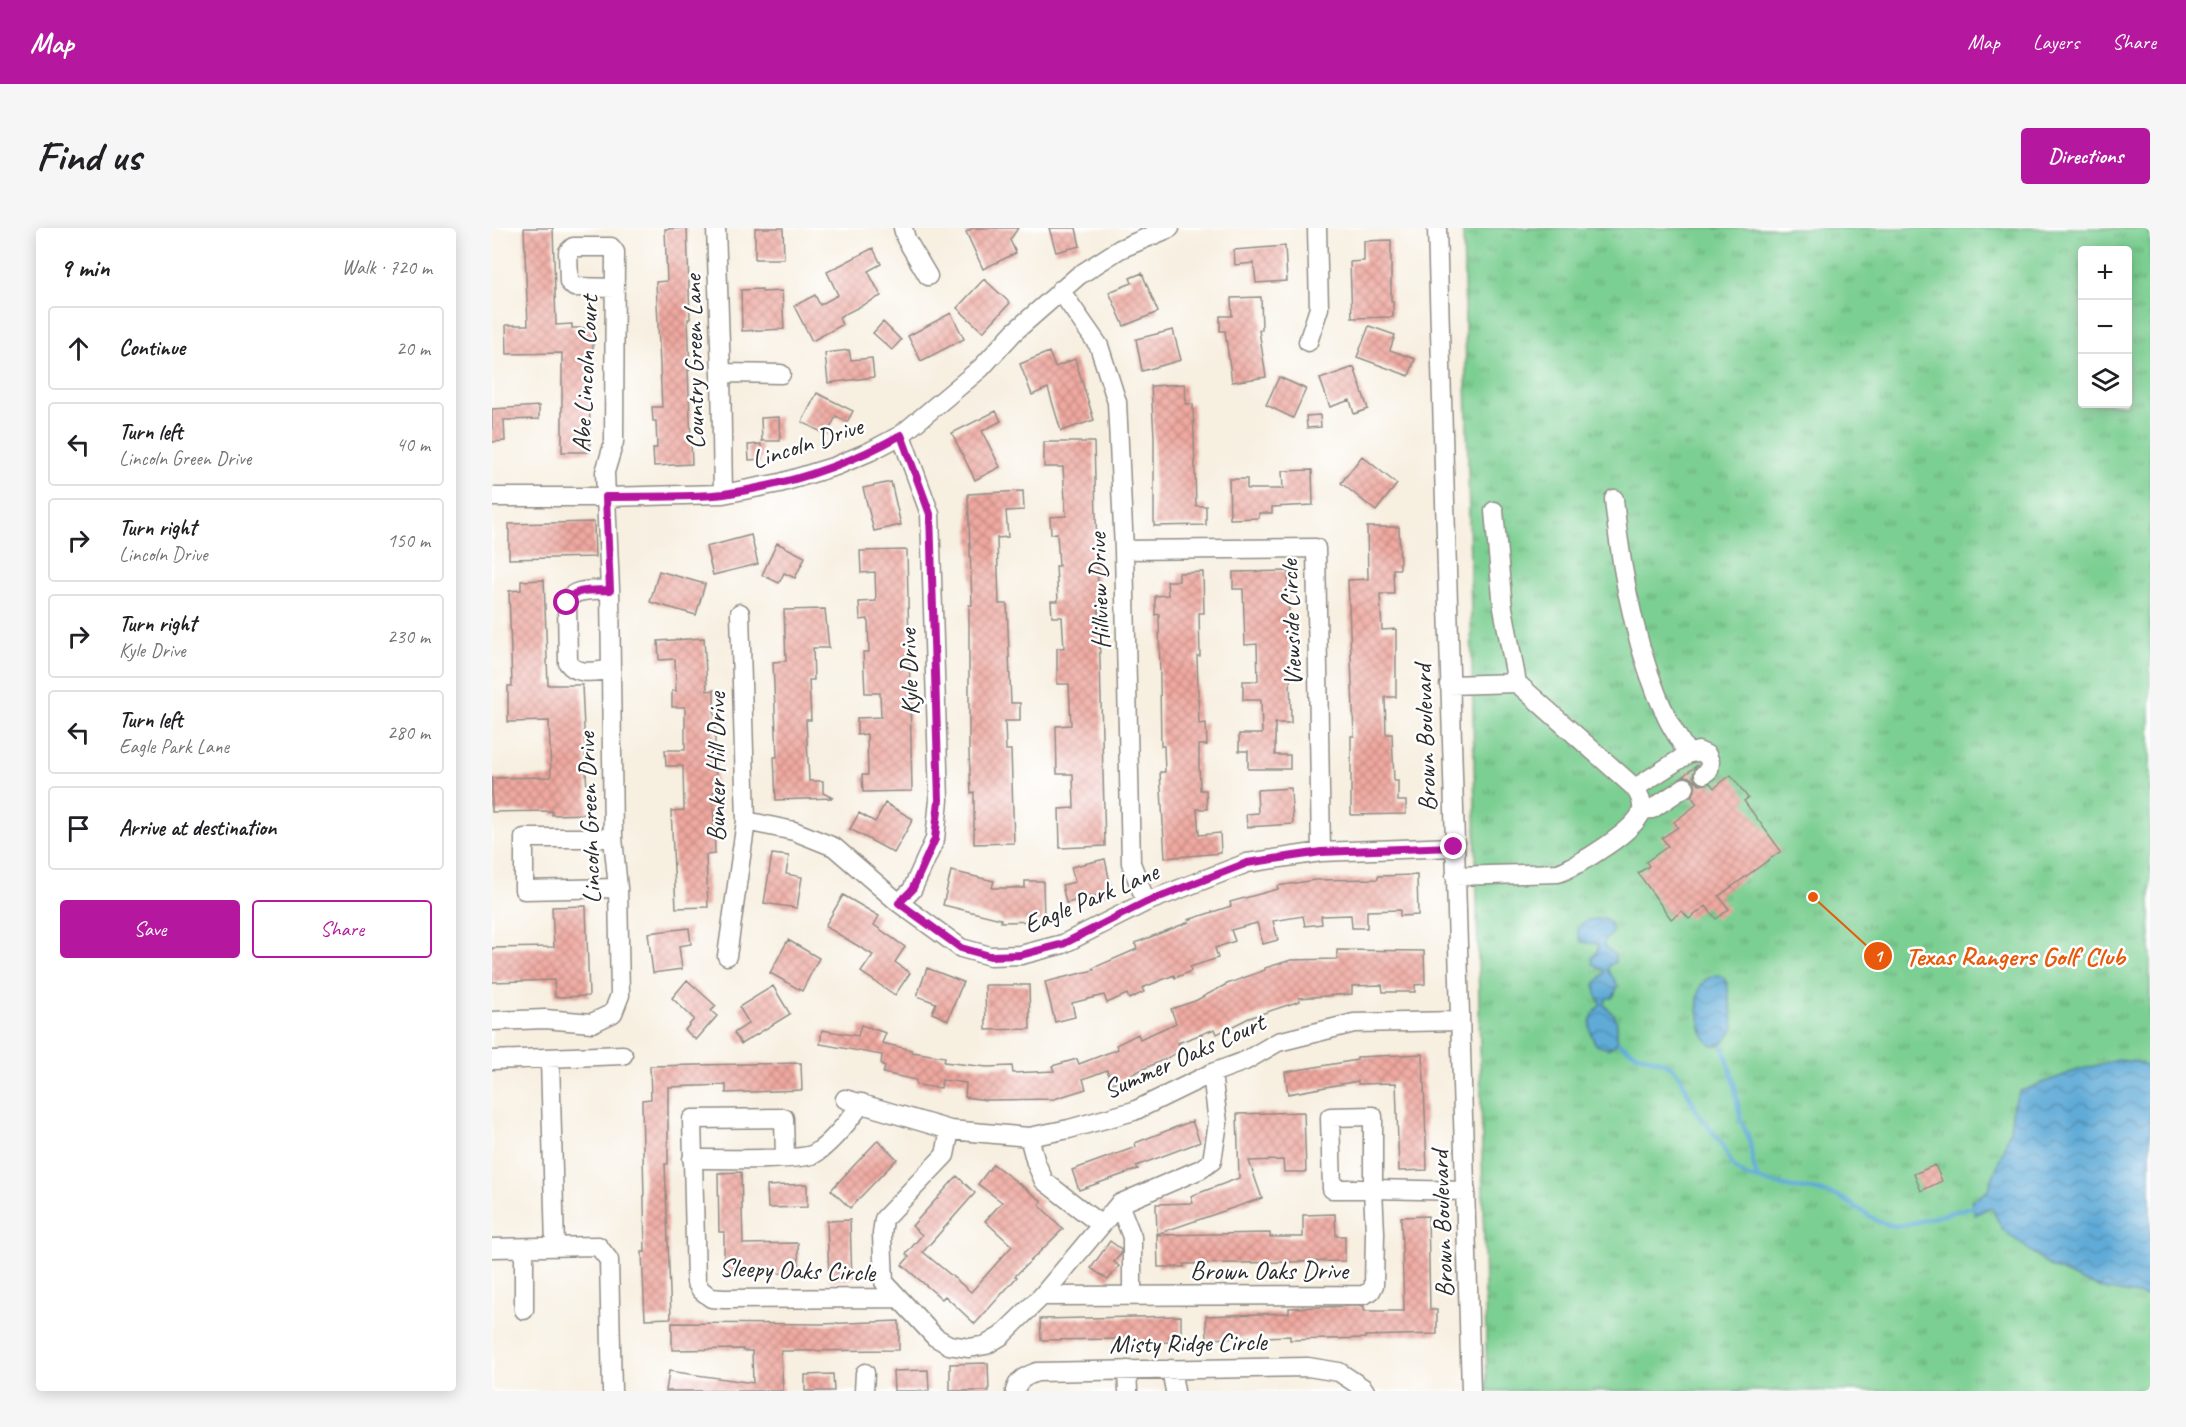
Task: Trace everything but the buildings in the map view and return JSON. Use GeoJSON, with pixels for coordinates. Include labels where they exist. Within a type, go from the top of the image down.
{"type":"FeatureCollection","features":[{"type":"Feature","properties":{"kind":"street","name":"Country Green Lane"},"geometry":{"type":"LineString","coordinates":[[716,228],[722,373],[723,494]]}},
{"type":"Feature","properties":{"kind":"street"},"geometry":{"type":"LineString","coordinates":[[903,228],[906,239],[928,276]]}},
{"type":"Feature","properties":{"kind":"street","name":"Lincoln Drive"},"geometry":{"type":"LineString","coordinates":[[492,497],[723,494],[780,483],[836,466],[871,452],[901,435],[981,368],[1014,332],[1078,276],[1120,249],[1170,228]]}},
{"type":"Feature","properties":{"kind":"street"},"geometry":{"type":"LineString","coordinates":[[1308,342],[1319,308],[1317,228]]}},
{"type":"Feature","properties":{"kind":"street","name":"Brown Boulevard"},"geometry":{"type":"LineString","coordinates":[[1437,228],[1471,1391]]}},
{"type":"Feature","properties":{"kind":"street","name":"Abe Lincoln Court"},"geometry":{"type":"LineString","coordinates":[[606,497],[605,472],[614,442],[615,288],[615,252],[610,247],[573,248],[568,252],[569,282],[574,287],[615,288]]}},
{"type":"Feature","properties":{"kind":"street","name":"Hillview Drive"},"geometry":{"type":"LineString","coordinates":[[1060,290],[1099,346],[1117,402],[1124,550],[1131,862],[1146,902]]}},
{"type":"Feature","properties":{"kind":"street"},"geometry":{"type":"LineString","coordinates":[[722,373],[781,374]]}},
{"type":"Feature","properties":{"kind":"street","name":"Kyle Drive"},"geometry":{"type":"LineString","coordinates":[[899,903],[912,890],[935,839],[939,800],[930,514],[901,435]]}},
{"type":"Feature","properties":{"kind":"street","name":"Lincoln Green Drive"},"geometry":{"type":"LineString","coordinates":[[492,1020],[545,1019],[592,1023],[614,1013],[620,995],[618,888],[613,838],[610,590],[606,497]]}},
{"type":"Feature","properties":{"kind":"street"},"geometry":{"type":"LineString","coordinates":[[1614,499],[1623,573],[1641,647],[1668,719],[1688,754]]}},
{"type":"Feature","properties":{"kind":"street"},"geometry":{"type":"LineString","coordinates":[[1455,876],[1558,873],[1570,869],[1582,863],[1627,830],[1637,821],[1642,810],[1641,798],[1635,788],[1517,683],[1503,608],[1494,511]]}},
{"type":"Feature","properties":{"kind":"street","name":"Viewside Circle"},"geometry":{"type":"LineString","coordinates":[[1124,550],[1316,548],[1321,852]]}},
{"type":"Feature","properties":{"kind":"street"},"geometry":{"type":"LineString","coordinates":[[610,590],[574,593],[569,597],[567,603],[568,663],[578,672],[610,670]]}},
{"type":"Feature","properties":{"kind":"street","name":"Bunker Hill Drive"},"geometry":{"type":"LineString","coordinates":[[727,956],[746,821],[740,613]]}},
{"type":"Feature","properties":{"kind":"street"},"geometry":{"type":"LineString","coordinates":[[1449,685],[1517,683]]}},
{"type":"Feature","properties":{"kind":"street"},"geometry":{"type":"LineString","coordinates":[[1635,788],[1688,754],[1698,751],[1707,755],[1710,762],[1709,770],[1704,774]]}},
{"type":"Feature","properties":{"kind":"street"},"geometry":{"type":"LineString","coordinates":[[1642,810],[1652,810],[1685,787]]}},
{"type":"Feature","properties":{"kind":"street","name":"Eagle Park Lane"},"geometry":{"type":"LineString","coordinates":[[746,821],[794,831],[834,847],[899,903],[961,948],[990,956],[1021,955],[1063,944],[1146,902],[1247,863],[1321,852],[1454,847]]}},
{"type":"Feature","properties":{"kind":"street"},"geometry":{"type":"LineString","coordinates":[[613,838],[524,838],[524,890],[618,888]]}},
{"type":"Feature","properties":{"kind":"street","name":"Summer Oaks Court"},"geometry":{"type":"LineString","coordinates":[[692,1159],[785,1158],[813,1155],[849,1122],[854,1101],[950,1130],[1029,1137],[1070,1129],[1134,1111],[1212,1073],[1245,1061],[1278,1042],[1354,1023],[1460,1021]]}},
{"type":"Feature","properties":{"kind":"street"},"geometry":{"type":"LineString","coordinates":[[492,1060],[623,1056]]}},
{"type":"Feature","properties":{"kind":"street"},"geometry":{"type":"LineString","coordinates":[[550,1058],[555,1247]]}},
{"type":"Feature","properties":{"kind":"street"},"geometry":{"type":"LineString","coordinates":[[898,1298],[936,1337],[949,1345],[969,1348],[986,1345],[1001,1336],[1042,1296],[1119,1204],[1202,1170],[1212,1161],[1218,1123],[1212,1073]]}},
{"type":"Feature","properties":{"kind":"street"},"geometry":{"type":"LineString","coordinates":[[1373,1189],[1373,1116],[1330,1117],[1332,1189],[1466,1191]]}},
{"type":"Feature","properties":{"kind":"street","name":"Sleepy Oaks Circle"},"geometry":{"type":"LineString","coordinates":[[785,1158],[784,1118],[692,1119],[696,1282],[701,1290],[711,1298],[898,1298]]}},
{"type":"Feature","properties":{"kind":"street","name":"Sleepy Oaks Circle"},"geometry":{"type":"LineString","coordinates":[[898,1298],[884,1282],[882,1234],[884,1220],[945,1155],[950,1130]]}},
{"type":"Feature","properties":{"kind":"street"},"geometry":{"type":"LineString","coordinates":[[1029,1137],[1044,1181],[1101,1225]]}},
{"type":"Feature","properties":{"kind":"street","name":"Brown Oaks Drive"},"geometry":{"type":"LineString","coordinates":[[1042,1296],[1363,1296],[1371,1291],[1374,1285],[1376,1233],[1373,1189]]}},
{"type":"Feature","properties":{"kind":"street"},"geometry":{"type":"LineString","coordinates":[[1119,1204],[1132,1237],[1132,1295]]}},
{"type":"Feature","properties":{"kind":"street"},"geometry":{"type":"LineString","coordinates":[[492,1248],[598,1245],[609,1260],[612,1391]]}},
{"type":"Feature","properties":{"kind":"street"},"geometry":{"type":"LineString","coordinates":[[524,1248],[525,1310]]}},
{"type":"Feature","properties":{"kind":"street","name":"Misty Ridge Circle"},"geometry":{"type":"LineString","coordinates":[[1015,1391],[1017,1383],[1037,1372],[1308,1367],[1339,1372],[1365,1391]]}},
{"type":"Feature","properties":{"kind":"street"},"geometry":{"type":"LineString","coordinates":[[1171,1369],[1174,1391]]}},
{"type":"Feature","properties":{"kind":"street"},"geometry":{"type":"LineString","coordinates":[[1127,1370],[1128,1391]]}},
{"type":"Feature","properties":{"kind":"green space"},"geometry":{"type":"Polygon","coordinates":[[[1463,228],[2150,228],[2150,1391],[1487,1391],[1463,228]]]}},
{"type":"Feature","properties":{"kind":"water"},"geometry":{"type":"Polygon","coordinates":[[[1605,918],[1612,926],[1612,933],[1604,942],[1604,946],[1614,954],[1615,958],[1615,962],[1609,965],[1608,971],[1617,986],[1612,998],[1607,998],[1604,1005],[1615,1016],[1617,1024],[1618,1039],[1616,1044],[1608,1049],[1596,1045],[1590,1028],[1593,1014],[1601,1004],[1596,994],[1595,984],[1605,972],[1593,964],[1592,958],[1598,950],[1598,944],[1581,942],[1577,930],[1579,926],[1592,919],[1605,918]]]}},
{"type":"Feature","properties":{"kind":"water"},"geometry":{"type":"Polygon","coordinates":[[[1719,975],[1727,983],[1734,1028],[1725,1040],[1713,1046],[1704,1036],[1701,1028],[1698,1011],[1699,994],[1705,980],[1719,975]]]}},
{"type":"Feature","properties":{"kind":"water"},"geometry":{"type":"Polygon","coordinates":[[[2118,1060],[2137,1062],[2150,1068],[2150,1297],[2107,1290],[2051,1267],[2002,1229],[1991,1207],[1975,1215],[1971,1200],[1988,1190],[2010,1130],[2013,1105],[2020,1091],[2078,1070],[2118,1060]]]}},
{"type":"Feature","properties":{"kind":"waterway"},"geometry":{"type":"LineString","coordinates":[[1619,1043],[1637,1054],[1666,1063],[1674,1069],[1681,1078],[1697,1112],[1722,1144],[1732,1165],[1744,1176],[1838,1196],[1879,1222],[1896,1226],[1978,1205]]}},
{"type":"Feature","properties":{"kind":"waterway"},"geometry":{"type":"LineString","coordinates":[[1723,1046],[1758,1179]]}},
{"type":"Feature","properties":{"kind":"place","name":"Texas Rangers Golf Club"},"geometry":{"type":"Point","coordinates":[1813,897]}},
{"type":"Feature","properties":{"kind":"route"},"geometry":{"type":"LineString","coordinates":[[567,603],[569,597],[574,593],[610,590],[606,497],[723,494],[780,483],[836,466],[871,452],[901,435],[930,514],[939,800],[935,839],[912,890],[899,903],[961,948],[990,956],[1021,955],[1063,944],[1146,902],[1247,863],[1321,852],[1454,847]]}}]}
